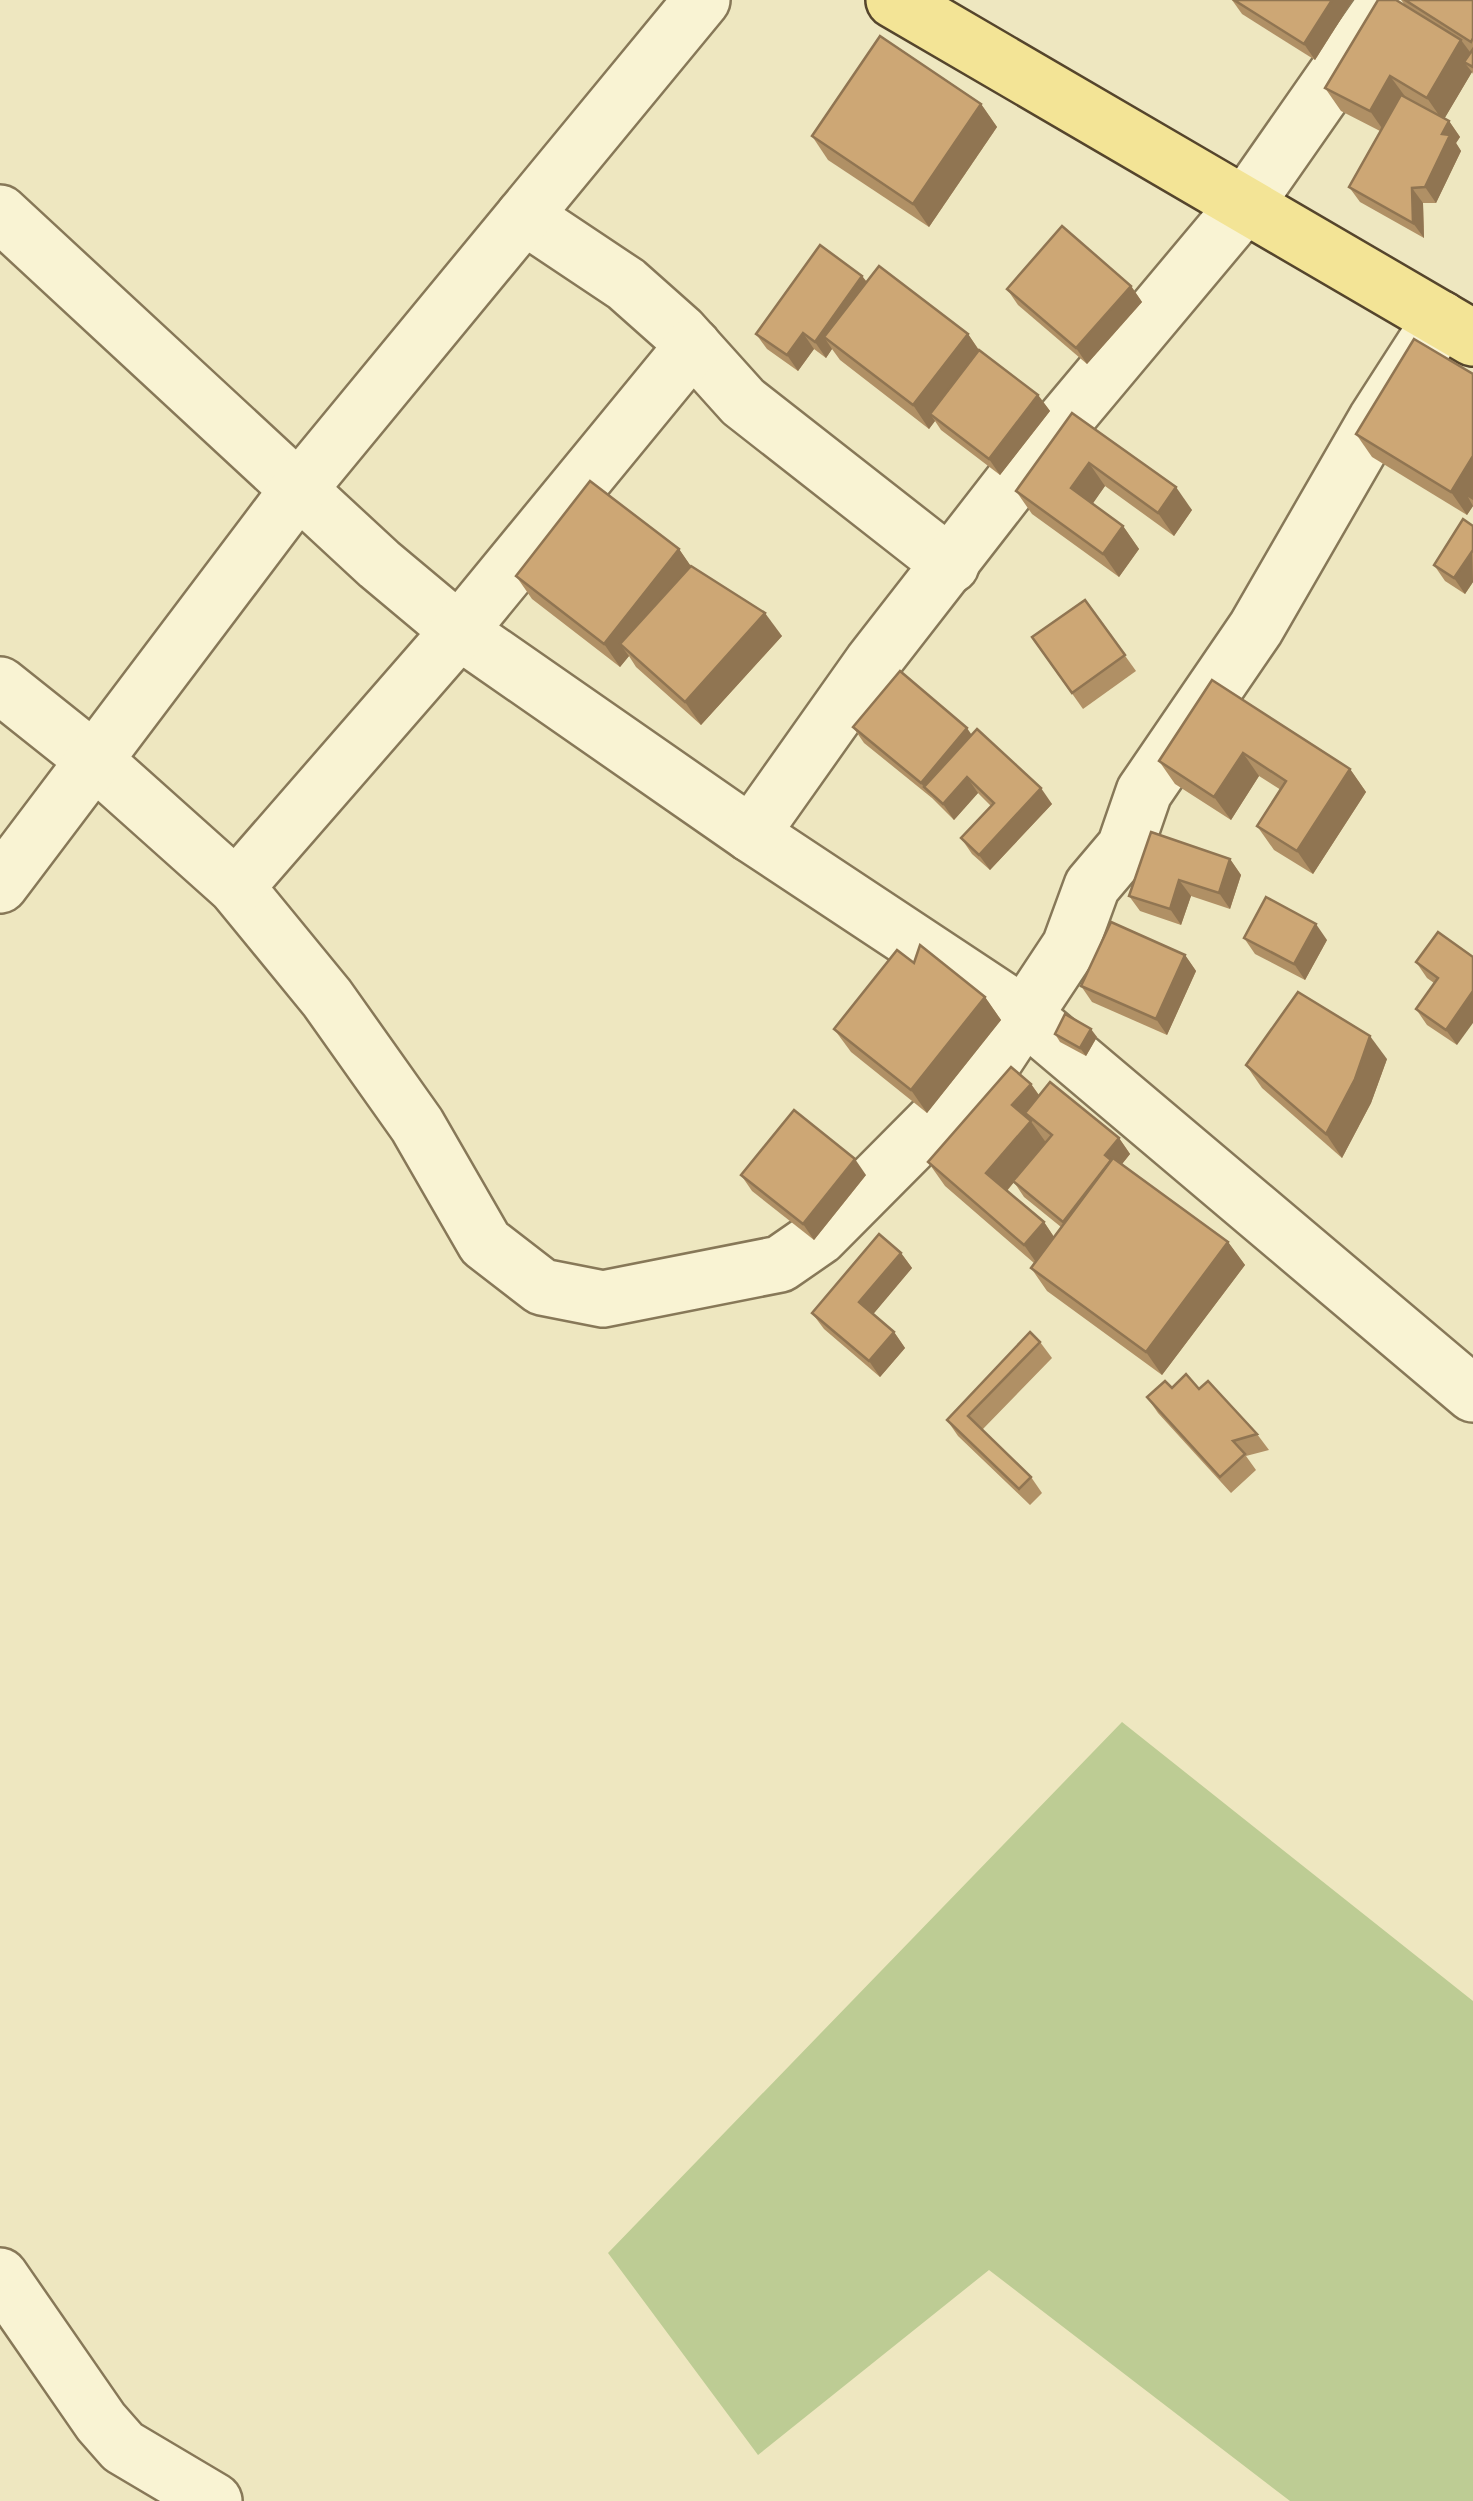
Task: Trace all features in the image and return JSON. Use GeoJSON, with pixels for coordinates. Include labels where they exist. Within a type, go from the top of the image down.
{"type":"FeatureCollection","features":[{"type":"Feature","properties":{"kind":"main road"},"geometry":{"type":"LineString","coordinates":[[894,0],[1457,329]]}},
{"type":"Feature","properties":{"kind":"street"},"geometry":{"type":"LineString","coordinates":[[0,884],[298,490],[702,0]]}},
{"type":"Feature","properties":{"kind":"street"},"geometry":{"type":"LineString","coordinates":[[750,834],[872,662],[1067,414],[1188,278],[1245,205],[1388,0]]}},
{"type":"Feature","properties":{"kind":"street"},"geometry":{"type":"LineString","coordinates":[[0,213],[298,490],[459,631],[750,834],[1023,1014],[1473,1394]]}},
{"type":"Feature","properties":{"kind":"street"},"geometry":{"type":"LineString","coordinates":[[524,216],[626,284],[693,346],[743,402],[950,565]]}},
{"type":"Feature","properties":{"kind":"street"},"geometry":{"type":"LineString","coordinates":[[0,684],[94,760],[236,887],[327,998],[417,1125],[485,1243],[542,1288],[603,1299],[780,1264],[819,1237],[994,1061],[1070,946],[1092,886],[1125,848],[1144,792],[1256,628],[1376,420],[1457,329]]}},
{"type":"Feature","properties":{"kind":"street"},"geometry":{"type":"LineString","coordinates":[[236,887],[459,631],[693,346]]}},
{"type":"Feature","properties":{"kind":"street"},"geometry":{"type":"LineString","coordinates":[[0,2276],[100,2422],[123,2446],[214,2501]]}},
{"type":"Feature","properties":{"kind":"green space"},"geometry":{"type":"Polygon","coordinates":[[[1122,1722],[1473,2001],[1473,2501],[1290,2501],[989,2270],[758,2455],[608,2253],[1122,1722]]]}},
{"type":"Feature","properties":{"kind":"building"},"geometry":{"type":"Polygon","coordinates":[[[1234,0],[1332,0],[1304,44],[1234,0]]]}},
{"type":"Feature","properties":{"kind":"building"},"geometry":{"type":"Polygon","coordinates":[[[1378,0],[1396,0],[1461,40],[1427,98],[1390,76],[1370,111],[1325,88],[1378,0]]]}},
{"type":"Feature","properties":{"kind":"building"},"geometry":{"type":"Polygon","coordinates":[[[1405,0],[1473,0],[1471,42],[1405,0]]]}},
{"type":"Feature","properties":{"kind":"building"},"geometry":{"type":"Polygon","coordinates":[[[880,36],[981,104],[913,204],[812,136],[880,36]]]}},
{"type":"Feature","properties":{"kind":"building"},"geometry":{"type":"Polygon","coordinates":[[[1473,49],[1473,67],[1464,62],[1473,49]]]}},
{"type":"Feature","properties":{"kind":"building"},"geometry":{"type":"Polygon","coordinates":[[[1401,95],[1449,121],[1442,134],[1450,135],[1425,187],[1412,188],[1413,223],[1349,187],[1401,95]]]}},
{"type":"Feature","properties":{"kind":"building"},"geometry":{"type":"Polygon","coordinates":[[[1062,226],[1131,286],[1076,348],[1007,289],[1062,226]]]}},
{"type":"Feature","properties":{"kind":"building"},"geometry":{"type":"Polygon","coordinates":[[[820,245],[862,276],[815,342],[803,333],[787,355],[756,334],[820,245]]]}},
{"type":"Feature","properties":{"kind":"building"},"geometry":{"type":"Polygon","coordinates":[[[879,266],[968,334],[913,405],[824,337],[879,266]]]}},
{"type":"Feature","properties":{"kind":"building"},"geometry":{"type":"Polygon","coordinates":[[[1414,339],[1473,374],[1473,456],[1451,492],[1356,434],[1414,339]]]}},
{"type":"Feature","properties":{"kind":"building"},"geometry":{"type":"Polygon","coordinates":[[[979,350],[1038,395],[989,459],[930,414],[979,350]]]}},
{"type":"Feature","properties":{"kind":"building"},"geometry":{"type":"Polygon","coordinates":[[[1072,413],[1176,487],[1158,513],[1089,463],[1071,488],[1123,526],[1103,554],[1016,491],[1072,413]]]}},
{"type":"Feature","properties":{"kind":"building"},"geometry":{"type":"Polygon","coordinates":[[[590,481],[679,549],[604,644],[516,576],[590,481]]]}},
{"type":"Feature","properties":{"kind":"building"},"geometry":{"type":"Polygon","coordinates":[[[1463,519],[1473,526],[1473,550],[1454,578],[1434,565],[1463,519]]]}},
{"type":"Feature","properties":{"kind":"building"},"geometry":{"type":"Polygon","coordinates":[[[691,566],[765,613],[685,702],[620,644],[691,566]]]}},
{"type":"Feature","properties":{"kind":"building"},"geometry":{"type":"Polygon","coordinates":[[[1085,600],[1125,655],[1072,693],[1032,637],[1085,600]]]}},
{"type":"Feature","properties":{"kind":"building"},"geometry":{"type":"Polygon","coordinates":[[[900,671],[967,728],[921,783],[853,727],[900,671]]]}},
{"type":"Feature","properties":{"kind":"building"},"geometry":{"type":"Polygon","coordinates":[[[1212,680],[1350,769],[1297,851],[1257,826],[1286,781],[1243,753],[1214,797],[1159,761],[1212,680]]]}},
{"type":"Feature","properties":{"kind":"building"},"geometry":{"type":"Polygon","coordinates":[[[977,729],[1041,788],[979,855],[961,838],[994,803],[967,777],[943,804],[924,787],[977,729]]]}},
{"type":"Feature","properties":{"kind":"building"},"geometry":{"type":"Polygon","coordinates":[[[1151,832],[1230,859],[1219,893],[1179,880],[1170,909],[1129,896],[1151,832]]]}},
{"type":"Feature","properties":{"kind":"building"},"geometry":{"type":"Polygon","coordinates":[[[1266,897],[1316,924],[1294,964],[1244,938],[1266,897]]]}},
{"type":"Feature","properties":{"kind":"building"},"geometry":{"type":"Polygon","coordinates":[[[1111,922],[1185,955],[1156,1019],[1081,986],[1111,922]]]}},
{"type":"Feature","properties":{"kind":"building"},"geometry":{"type":"Polygon","coordinates":[[[1438,932],[1473,957],[1473,991],[1446,1030],[1416,1009],[1438,978],[1416,962],[1438,932]]]}},
{"type":"Feature","properties":{"kind":"building"},"geometry":{"type":"Polygon","coordinates":[[[920,945],[985,997],[911,1090],[834,1029],[897,950],[914,963],[920,945]]]}},
{"type":"Feature","properties":{"kind":"building"},"geometry":{"type":"Polygon","coordinates":[[[1298,992],[1370,1036],[1355,1079],[1326,1134],[1246,1065],[1298,992]]]}},
{"type":"Feature","properties":{"kind":"building"},"geometry":{"type":"Polygon","coordinates":[[[1065,1014],[1091,1029],[1080,1048],[1055,1034],[1065,1014]]]}},
{"type":"Feature","properties":{"kind":"building"},"geometry":{"type":"Polygon","coordinates":[[[1011,1067],[1031,1084],[1012,1105],[1031,1121],[986,1173],[1044,1222],[1024,1245],[928,1162],[1011,1067]]]}},
{"type":"Feature","properties":{"kind":"building"},"geometry":{"type":"Polygon","coordinates":[[[1050,1082],[1119,1138],[1105,1155],[1111,1160],[1063,1222],[1013,1181],[1052,1135],[1025,1113],[1050,1082]]]}},
{"type":"Feature","properties":{"kind":"building"},"geometry":{"type":"Polygon","coordinates":[[[794,1110],[855,1159],[803,1224],[741,1175],[794,1110]]]}},
{"type":"Feature","properties":{"kind":"building"},"geometry":{"type":"Polygon","coordinates":[[[1113,1158],[1228,1242],[1146,1352],[1031,1268],[1113,1158]]]}},
{"type":"Feature","properties":{"kind":"building"},"geometry":{"type":"Polygon","coordinates":[[[879,1234],[901,1253],[859,1302],[894,1332],[869,1361],[812,1313],[879,1234]]]}},
{"type":"Feature","properties":{"kind":"building"},"geometry":{"type":"Polygon","coordinates":[[[1030,1332],[1040,1342],[968,1416],[1031,1477],[1019,1489],[947,1420],[1030,1332]]]}},
{"type":"Feature","properties":{"kind":"building"},"geometry":{"type":"Polygon","coordinates":[[[1186,1374],[1199,1389],[1208,1381],[1257,1434],[1233,1441],[1245,1454],[1220,1477],[1147,1397],[1165,1381],[1172,1388],[1186,1374]]]}}]}
